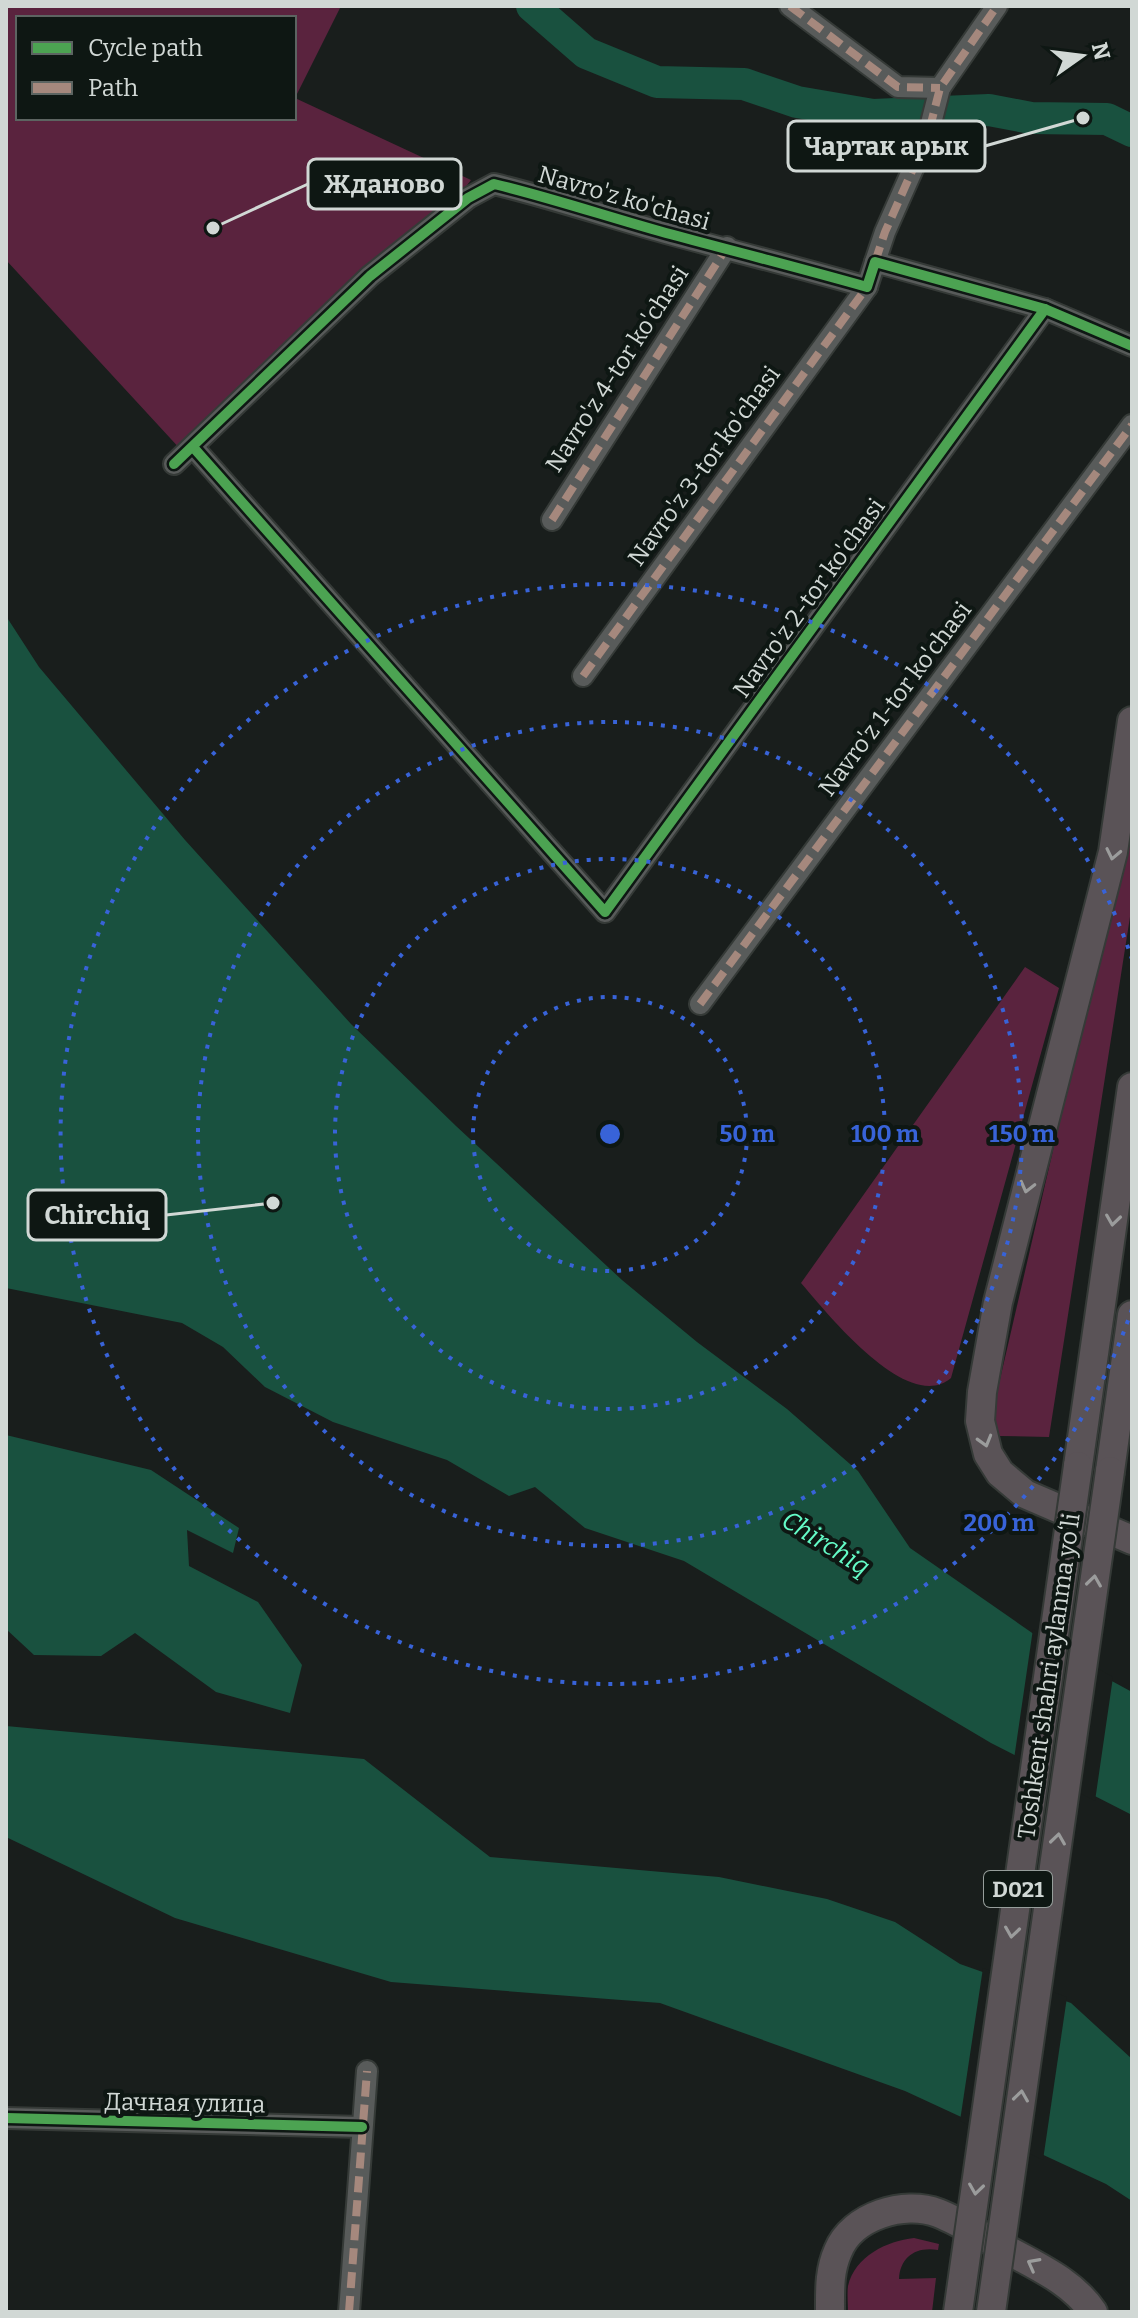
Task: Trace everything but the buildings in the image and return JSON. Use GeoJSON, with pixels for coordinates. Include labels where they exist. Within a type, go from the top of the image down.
{"type":"FeatureCollection","features":[{"type":"Feature","properties":{"kind":"highway"},"geometry":{"type":"LineString","coordinates":[[1132,721],[1113,852],[998,1302],[980,1407],[988,1454],[1000,1473],[1015,1488],[1132,1540]]}},
{"type":"Feature","properties":{"kind":"highway","name":"Toshkent shahri aylanma yoʻli"},"geometry":{"type":"LineString","coordinates":[[958,2312],[1132,1087]]}},
{"type":"Feature","properties":{"kind":"highway","name":"Toshkent shahri aylanma yoʻli"},"geometry":{"type":"LineString","coordinates":[[991,2312],[1132,1315]]}},
{"type":"Feature","properties":{"kind":"highway"},"geometry":{"type":"LineString","coordinates":[[830,2312],[832,2270],[843,2242],[857,2226],[871,2218],[907,2210],[939,2213],[1052,2274],[1080,2296],[1093,2312]]}},
{"type":"Feature","properties":{"kind":"street"},"geometry":{"type":"LineString","coordinates":[[790,6],[898,87],[938,94]]}},
{"type":"Feature","properties":{"kind":"street"},"geometry":{"type":"LineString","coordinates":[[867,287],[885,232],[928,135],[938,94],[997,6]]}},
{"type":"Feature","properties":{"kind":"street","name":"Navro'z ko'chasi"},"geometry":{"type":"LineString","coordinates":[[174,464],[370,276],[435,223],[494,184],[867,287]]}},
{"type":"Feature","properties":{"kind":"street","name":"Navro'z 4-tor ko'chasi"},"geometry":{"type":"LineString","coordinates":[[552,520],[727,247]]}},
{"type":"Feature","properties":{"kind":"street"},"geometry":{"type":"LineString","coordinates":[[875,262],[1045,309],[1132,346]]}},
{"type":"Feature","properties":{"kind":"street","name":"Navro'z 3-tor ko'chasi"},"geometry":{"type":"LineString","coordinates":[[583,676],[867,287]]}},
{"type":"Feature","properties":{"kind":"street","name":"Navro'z 2-tor ko'chasi"},"geometry":{"type":"LineString","coordinates":[[193,447],[605,912],[1045,309]]}},
{"type":"Feature","properties":{"kind":"street","name":"Navro'z 1-tor ko'chasi"},"geometry":{"type":"LineString","coordinates":[[700,1004],[1132,425]]}},
{"type":"Feature","properties":{"kind":"street"},"geometry":{"type":"LineString","coordinates":[[349,2312],[367,2071]]}},
{"type":"Feature","properties":{"kind":"street","name":"Дачная улица"},"geometry":{"type":"LineString","coordinates":[[6,2118],[362,2127]]}},
{"type":"Feature","properties":{"kind":"shaded area"},"geometry":{"type":"Polygon","coordinates":[[[6,6],[341,6],[296,96],[296,16],[16,16],[16,120],[296,120],[296,98],[471,180],[458,197],[182,451],[6,260],[6,6]]]}},
{"type":"Feature","properties":{"kind":"shaded area"},"geometry":{"type":"Polygon","coordinates":[[[1132,809],[1132,904],[1049,1437],[1000,1436],[994,1419],[998,1388],[1132,809]]]}},
{"type":"Feature","properties":{"kind":"shaded area"},"geometry":{"type":"Polygon","coordinates":[[[1025,967],[1059,988],[951,1378],[933,1386],[913,1383],[870,1356],[801,1283],[1025,967]]]}},
{"type":"Feature","properties":{"kind":"shaded area"},"geometry":{"type":"Polygon","coordinates":[[[914,2238],[939,2244],[938,2250],[923,2250],[911,2255],[902,2265],[899,2279],[936,2278],[932,2312],[848,2312],[848,2286],[857,2266],[883,2247],[914,2238]]]}},
{"type":"Feature","properties":{"kind":"water","name":"Chirchiq"},"geometry":{"type":"Polygon","coordinates":[[[6,616],[39,667],[185,840],[351,1024],[456,1126],[622,1280],[697,1342],[787,1409],[858,1471],[910,1548],[1064,1655],[1132,1692],[1132,1815],[991,1743],[684,1561],[585,1528],[535,1487],[509,1496],[447,1460],[333,1422],[265,1387],[223,1347],[182,1323],[6,1288],[6,616]]]}},
{"type":"Feature","properties":{"kind":"water"},"geometry":{"type":"Polygon","coordinates":[[[6,1435],[151,1470],[239,1528],[233,1553],[187,1530],[189,1566],[258,1602],[302,1665],[290,1713],[216,1692],[135,1633],[101,1656],[34,1655],[6,1629],[6,1435]]]}},
{"type":"Feature","properties":{"kind":"water"},"geometry":{"type":"Polygon","coordinates":[[[6,1726],[364,1759],[490,1857],[719,1877],[827,1899],[895,1922],[960,1964],[1071,2003],[1132,2059],[1132,2201],[1106,2184],[905,2091],[660,2003],[391,1982],[175,1918],[6,1837],[6,1726]]]}},
{"type":"Feature","properties":{"kind":"pier"},"geometry":{"type":"Polygon","coordinates":[[[1033,1629],[1113,1677],[1095,1801],[1014,1759],[1033,1629]]]}},
{"type":"Feature","properties":{"kind":"pier"},"geometry":{"type":"Polygon","coordinates":[[[983,1968],[1067,1997],[1043,2160],[960,2121],[983,1968]]]}},
{"type":"Feature","properties":{"kind":"waterway"},"geometry":{"type":"LineString","coordinates":[[532,6],[586,53],[657,82],[744,84],[797,102],[873,115],[989,110],[1031,118],[1107,119],[1132,131]]}},
{"type":"Feature","properties":{"kind":"marked path"},"geometry":{"type":"LineString","coordinates":[[790,6],[898,87],[940,88]]}},
{"type":"Feature","properties":{"kind":"marked path"},"geometry":{"type":"LineString","coordinates":[[875,262],[928,135],[940,88],[997,6]]}},
{"type":"Feature","properties":{"kind":"marked path"},"geometry":{"type":"LineString","coordinates":[[552,520],[727,247]]}},
{"type":"Feature","properties":{"kind":"marked path"},"geometry":{"type":"LineString","coordinates":[[583,676],[867,287]]}},
{"type":"Feature","properties":{"kind":"marked path"},"geometry":{"type":"LineString","coordinates":[[700,1004],[1132,425]]}},
{"type":"Feature","properties":{"kind":"marked path"},"geometry":{"type":"LineString","coordinates":[[349,2312],[367,2071]]}},
{"type":"Feature","properties":{"kind":"cycle path"},"geometry":{"type":"LineString","coordinates":[[174,464],[370,276],[468,198],[494,184],[867,287],[875,262],[1045,309],[1132,346]]}},
{"type":"Feature","properties":{"kind":"cycle path"},"geometry":{"type":"LineString","coordinates":[[193,447],[605,912],[1045,309]]}},
{"type":"Feature","properties":{"kind":"cycle path"},"geometry":{"type":"LineString","coordinates":[[6,2118],[362,2127]]}},
{"type":"Feature","properties":{"kind":"place","name":"Чартак арык"},"geometry":{"type":"Point","coordinates":[1083,118]}},
{"type":"Feature","properties":{"kind":"place","name":"Жданово"},"geometry":{"type":"Point","coordinates":[213,228]}},
{"type":"Feature","properties":{"kind":"place","name":"Chirchiq"},"geometry":{"type":"Point","coordinates":[273,1203]}}]}
